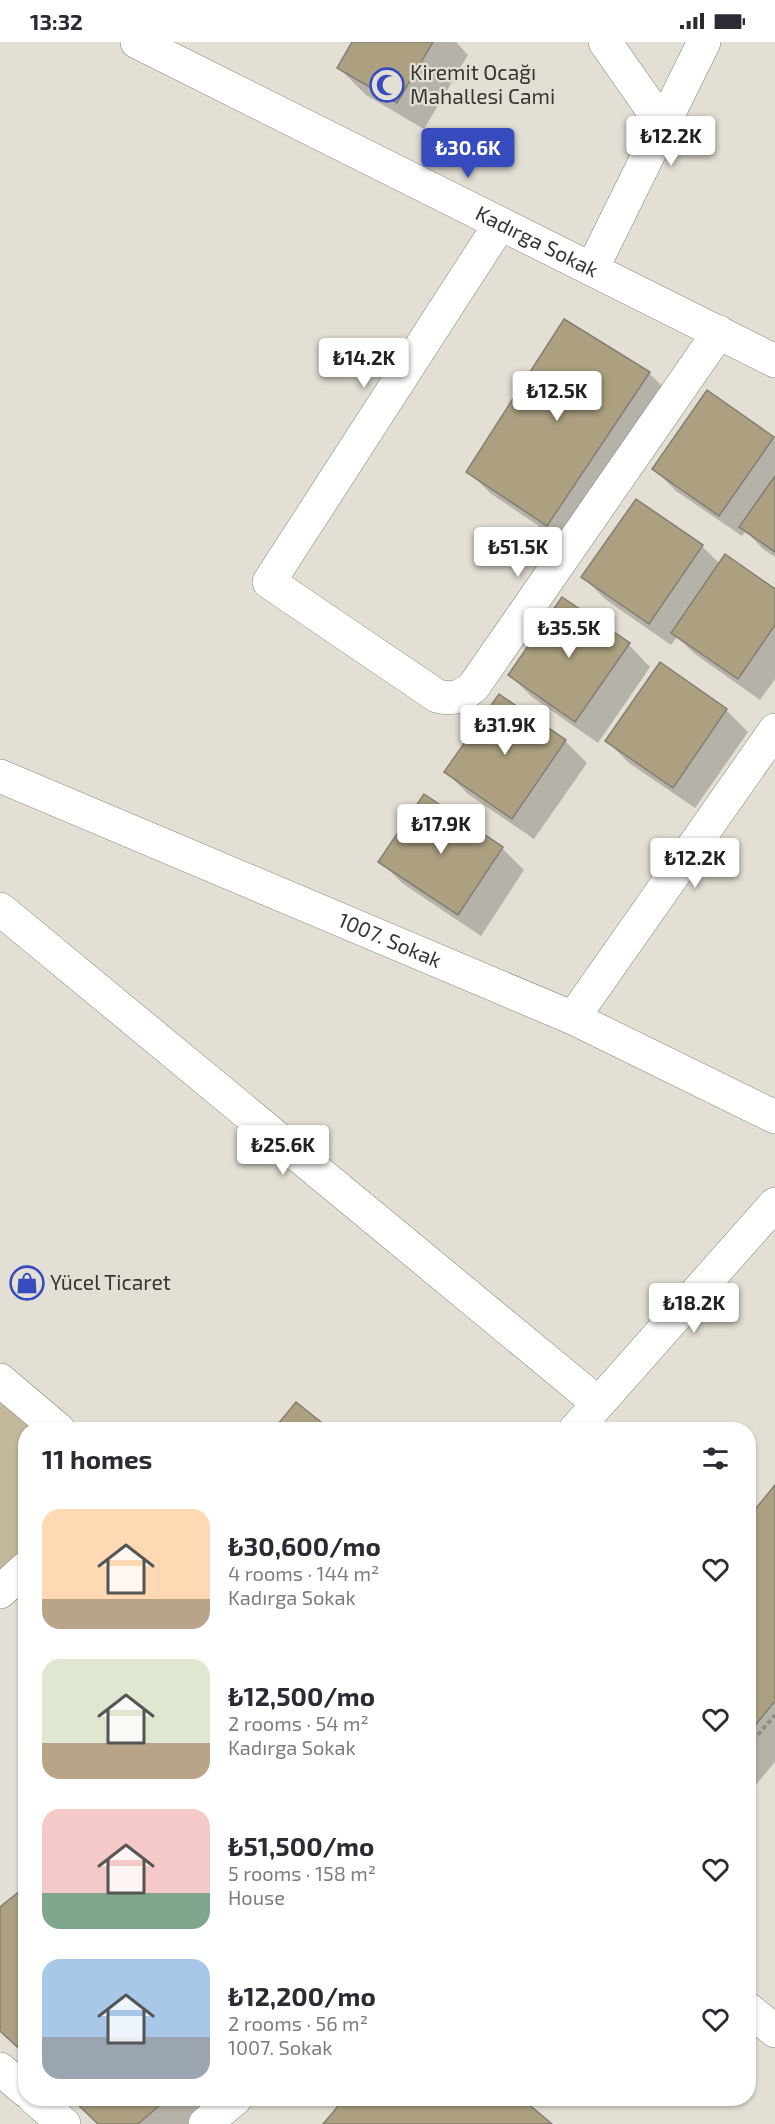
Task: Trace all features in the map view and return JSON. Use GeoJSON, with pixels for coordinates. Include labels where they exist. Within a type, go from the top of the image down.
{"type":"FeatureCollection","features":[{"type":"Feature","properties":{"kind":"street","name":"Kadırga Sokak"},"geometry":{"type":"LineString","coordinates":[[137,42],[775,361]]}},
{"type":"Feature","properties":{"kind":"street"},"geometry":{"type":"LineString","coordinates":[[604,42],[663,125]]}},
{"type":"Feature","properties":{"kind":"street"},"geometry":{"type":"LineString","coordinates":[[592,269],[704,42]]}},
{"type":"Feature","properties":{"kind":"street"},"geometry":{"type":"LineString","coordinates":[[500,224],[269,582],[437,696],[455,698],[465,694],[474,686],[719,332]]}},
{"type":"Feature","properties":{"kind":"street"},"geometry":{"type":"LineString","coordinates":[[573,1018],[775,730]]}},
{"type":"Feature","properties":{"kind":"street","name":"1007. Sokak"},"geometry":{"type":"LineString","coordinates":[[0,776],[573,1018],[775,1117]]}},
{"type":"Feature","properties":{"kind":"street"},"geometry":{"type":"LineString","coordinates":[[0,909],[598,1403]]}},
{"type":"Feature","properties":{"kind":"street"},"geometry":{"type":"LineString","coordinates":[[582,1422],[775,1204]]}},
{"type":"Feature","properties":{"kind":"street"},"geometry":{"type":"LineString","coordinates":[[0,1380],[49,1422]]}},
{"type":"Feature","properties":{"kind":"street"},"geometry":{"type":"LineString","coordinates":[[0,1592],[18,1575]]}},
{"type":"Feature","properties":{"kind":"street"},"geometry":{"type":"LineString","coordinates":[[756,2016],[775,2031]]}},
{"type":"Feature","properties":{"kind":"street"},"geometry":{"type":"LineString","coordinates":[[0,2069],[18,2084]]}},
{"type":"Feature","properties":{"kind":"street"},"geometry":{"type":"LineString","coordinates":[[43,2106],[64,2124]]}},
{"type":"Feature","properties":{"kind":"street"},"geometry":{"type":"LineString","coordinates":[[205,2124],[226,2106]]}},
{"type":"Feature","properties":{"kind":"path"},"geometry":{"type":"LineString","coordinates":[[756,1737],[775,1715]]}},
{"type":"Feature","properties":{"kind":"shaded area"},"geometry":{"type":"Polygon","coordinates":[[[0,1402],[25,1422],[18,1422],[18,1554],[0,1572],[0,1402]]]}},
{"type":"Feature","properties":{"kind":"building","name":"Kiremit Ocağı Mahallesi Cami"},"geometry":{"type":"Polygon","coordinates":[[[352,42],[433,42],[397,103],[337,68],[352,42]]]}},
{"type":"Feature","properties":{"kind":"building"},"geometry":{"type":"Polygon","coordinates":[[[564,319],[650,372],[547,526],[466,472],[564,319]]]}},
{"type":"Feature","properties":{"kind":"building"},"geometry":{"type":"Polygon","coordinates":[[[707,390],[774,437],[719,516],[652,469],[707,390]]]}},
{"type":"Feature","properties":{"kind":"building"},"geometry":{"type":"Polygon","coordinates":[[[775,476],[775,552],[739,527],[775,476]]]}},
{"type":"Feature","properties":{"kind":"building"},"geometry":{"type":"Polygon","coordinates":[[[636,499],[703,545],[649,624],[581,577],[636,499]]]}},
{"type":"Feature","properties":{"kind":"building"},"geometry":{"type":"Polygon","coordinates":[[[725,554],[775,589],[775,625],[738,679],[671,633],[725,554]]]}},
{"type":"Feature","properties":{"kind":"building"},"geometry":{"type":"Polygon","coordinates":[[[562,597],[630,643],[575,722],[508,675],[562,597]]]}},
{"type":"Feature","properties":{"kind":"building"},"geometry":{"type":"Polygon","coordinates":[[[660,662],[727,709],[673,788],[605,741],[660,662]]]}},
{"type":"Feature","properties":{"kind":"building"},"geometry":{"type":"Polygon","coordinates":[[[499,694],[566,740],[512,819],[444,772],[499,694]]]}},
{"type":"Feature","properties":{"kind":"building"},"geometry":{"type":"Polygon","coordinates":[[[424,794],[503,847],[458,915],[378,862],[424,794]]]}},
{"type":"Feature","properties":{"kind":"building"},"geometry":{"type":"Polygon","coordinates":[[[296,1402],[321,1422],[280,1422],[296,1402]]]}},
{"type":"Feature","properties":{"kind":"building"},"geometry":{"type":"Polygon","coordinates":[[[775,1485],[775,1701],[756,1724],[756,1508],[775,1485]]]}},
{"type":"Feature","properties":{"kind":"building"},"geometry":{"type":"Polygon","coordinates":[[[18,1892],[18,2048],[0,2031],[0,1907],[18,1892]]]}},
{"type":"Feature","properties":{"kind":"building"},"geometry":{"type":"Polygon","coordinates":[[[79,2106],[159,2106],[138,2124],[98,2124],[79,2106]]]}},
{"type":"Feature","properties":{"kind":"building"},"geometry":{"type":"Polygon","coordinates":[[[338,2106],[531,2106],[552,2124],[323,2124],[338,2106]]]}},
{"type":"Feature","properties":{"kind":"place","name":"Kiremit Ocağı Mahallesi Cami"},"geometry":{"type":"Point","coordinates":[387,85]}},
{"type":"Feature","properties":{"kind":"place","name":"Yücel Ticaret"},"geometry":{"type":"Point","coordinates":[27,1283]}}]}
